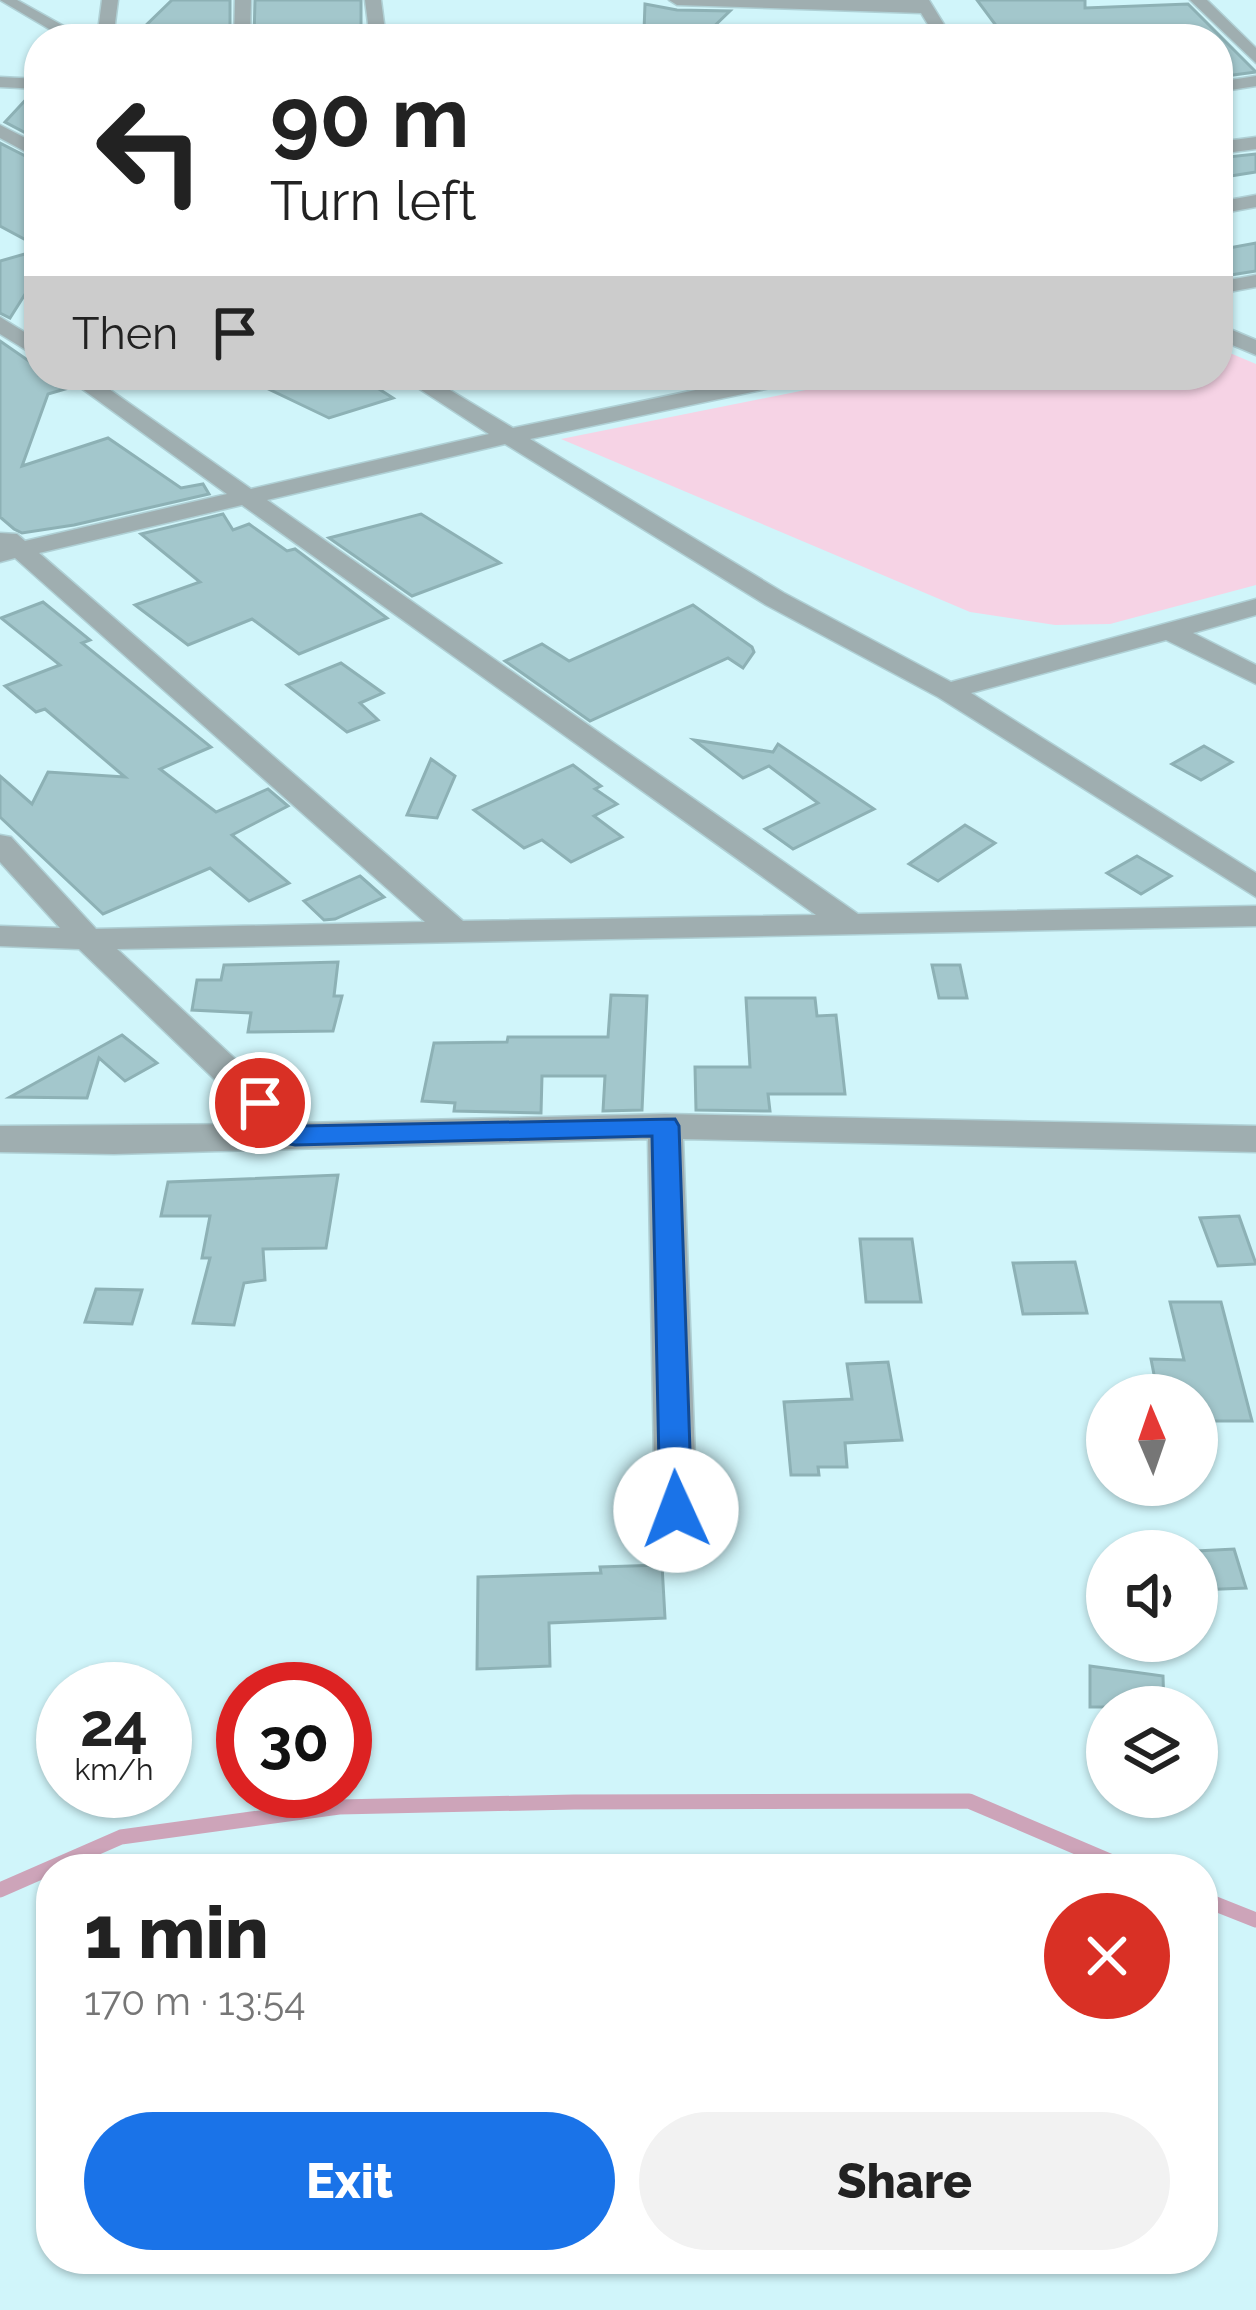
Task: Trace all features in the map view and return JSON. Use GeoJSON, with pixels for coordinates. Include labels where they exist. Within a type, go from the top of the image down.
{"type":"FeatureCollection","features":[{"type":"Feature","properties":{"kind":"street"},"geometry":{"type":"LineString","coordinates":[[5,0],[51,24]]}},
{"type":"Feature","properties":{"kind":"street"},"geometry":{"type":"LineString","coordinates":[[677,0],[924,4]]}},
{"type":"Feature","properties":{"kind":"street"},"geometry":{"type":"LineString","coordinates":[[1198,0],[1222,24]]}},
{"type":"Feature","properties":{"kind":"street"},"geometry":{"type":"LineString","coordinates":[[1233,35],[1256,58]]}},
{"type":"Feature","properties":{"kind":"street"},"geometry":{"type":"LineString","coordinates":[[96,390],[850,924]]}},
{"type":"Feature","properties":{"kind":"street"},"geometry":{"type":"LineString","coordinates":[[436,390],[776,599],[948,691],[1256,887]]}},
{"type":"Feature","properties":{"kind":"street"},"geometry":{"type":"LineString","coordinates":[[7,545],[728,390]]}},
{"type":"Feature","properties":{"kind":"street"},"geometry":{"type":"LineString","coordinates":[[7,545],[456,932]]}},
{"type":"Feature","properties":{"kind":"street"},"geometry":{"type":"LineString","coordinates":[[948,691],[1256,608]]}},
{"type":"Feature","properties":{"kind":"street"},"geometry":{"type":"LineString","coordinates":[[1169,631],[1256,676]]}},
{"type":"Feature","properties":{"kind":"street"},"geometry":{"type":"LineString","coordinates":[[0,844],[88,939],[295,1136]]}},
{"type":"Feature","properties":{"kind":"street"},"geometry":{"type":"LineString","coordinates":[[0,937],[1256,916]]}},
{"type":"Feature","properties":{"kind":"street"},"geometry":{"type":"LineString","coordinates":[[665,1126],[676,1510]]}},
{"type":"Feature","properties":{"kind":"street"},"geometry":{"type":"LineString","coordinates":[[0,1139],[114,1142],[665,1126],[1256,1139]]}},
{"type":"Feature","properties":{"kind":"shaded area"},"geometry":{"type":"Polygon","coordinates":[[[1233,354],[1256,364],[1256,585],[1110,624],[1055,625],[970,612],[561,439],[805,390],[1233,390],[1233,354]]]}},
{"type":"Feature","properties":{"kind":"building"},"geometry":{"type":"Polygon","coordinates":[[[172,0],[230,0],[230,24],[147,24],[172,0]]]}},
{"type":"Feature","properties":{"kind":"building"},"geometry":{"type":"Polygon","coordinates":[[[255,0],[361,0],[361,24],[254,24],[255,0]]]}},
{"type":"Feature","properties":{"kind":"building"},"geometry":{"type":"Polygon","coordinates":[[[977,0],[1085,0],[1085,8],[1188,4],[1208,24],[995,24],[977,0]]]}},
{"type":"Feature","properties":{"kind":"building"},"geometry":{"type":"Polygon","coordinates":[[[645,4],[730,11],[716,24],[644,24],[645,4]]]}},
{"type":"Feature","properties":{"kind":"building"},"geometry":{"type":"Polygon","coordinates":[[[1233,49],[1256,72],[1233,75],[1233,49]]]}},
{"type":"Feature","properties":{"kind":"building"},"geometry":{"type":"Polygon","coordinates":[[[24,102],[24,132],[5,122],[24,102]]]}},
{"type":"Feature","properties":{"kind":"building"},"geometry":{"type":"Polygon","coordinates":[[[0,143],[24,155],[24,239],[0,226],[0,143]]]}},
{"type":"Feature","properties":{"kind":"building"},"geometry":{"type":"Polygon","coordinates":[[[1256,154],[1256,172],[1233,176],[1233,156],[1256,154]]]}},
{"type":"Feature","properties":{"kind":"building"},"geometry":{"type":"Polygon","coordinates":[[[1256,243],[1256,271],[1233,275],[1233,247],[1256,243]]]}},
{"type":"Feature","properties":{"kind":"building"},"geometry":{"type":"Polygon","coordinates":[[[24,254],[24,296],[10,318],[0,313],[0,261],[24,254]]]}},
{"type":"Feature","properties":{"kind":"building"},"geometry":{"type":"Polygon","coordinates":[[[0,341],[24,358],[24,390],[62,390],[48,394],[22,466],[108,438],[181,488],[203,484],[209,494],[22,533],[0,517],[0,341]]]}},
{"type":"Feature","properties":{"kind":"building"},"geometry":{"type":"Polygon","coordinates":[[[270,390],[380,390],[393,398],[329,418],[270,390]]]}},
{"type":"Feature","properties":{"kind":"building"},"geometry":{"type":"Polygon","coordinates":[[[223,514],[233,530],[249,524],[287,551],[295,549],[387,618],[299,654],[252,619],[188,645],[135,605],[200,582],[141,534],[223,514]]]}},
{"type":"Feature","properties":{"kind":"building"},"geometry":{"type":"Polygon","coordinates":[[[421,514],[500,563],[412,596],[329,538],[421,514]]]}},
{"type":"Feature","properties":{"kind":"building"},"geometry":{"type":"Polygon","coordinates":[[[43,602],[90,640],[82,643],[211,747],[160,769],[216,812],[268,789],[288,806],[232,835],[289,883],[249,901],[210,868],[103,914],[0,817],[0,776],[32,804],[48,772],[125,777],[45,709],[36,712],[5,686],[60,665],[1,618],[43,602]]]}},
{"type":"Feature","properties":{"kind":"building"},"geometry":{"type":"Polygon","coordinates":[[[693,605],[752,647],[754,652],[743,668],[728,658],[590,721],[505,661],[542,644],[569,661],[693,605]]]}},
{"type":"Feature","properties":{"kind":"building"},"geometry":{"type":"Polygon","coordinates":[[[341,663],[383,693],[360,703],[378,720],[347,732],[287,685],[341,663]]]}},
{"type":"Feature","properties":{"kind":"building"},"geometry":{"type":"Polygon","coordinates":[[[694,740],[773,752],[778,744],[874,809],[793,849],[765,829],[818,803],[769,766],[743,778],[694,740]]]}},
{"type":"Feature","properties":{"kind":"building"},"geometry":{"type":"Polygon","coordinates":[[[1204,746],[1232,762],[1201,780],[1172,764],[1204,746]]]}},
{"type":"Feature","properties":{"kind":"building"},"geometry":{"type":"Polygon","coordinates":[[[431,759],[455,776],[437,818],[407,815],[431,759]]]}},
{"type":"Feature","properties":{"kind":"building"},"geometry":{"type":"Polygon","coordinates":[[[573,765],[617,804],[594,816],[622,837],[571,862],[542,840],[524,848],[474,810],[573,765]]]}},
{"type":"Feature","properties":{"kind":"building"},"geometry":{"type":"Polygon","coordinates":[[[965,825],[995,843],[938,881],[909,864],[965,825]]]}},
{"type":"Feature","properties":{"kind":"building"},"geometry":{"type":"Polygon","coordinates":[[[1137,856],[1171,876],[1141,894],[1107,873],[1137,856]]]}},
{"type":"Feature","properties":{"kind":"building"},"geometry":{"type":"Polygon","coordinates":[[[360,876],[384,897],[324,920],[304,901],[360,876]]]}},
{"type":"Feature","properties":{"kind":"building"},"geometry":{"type":"Polygon","coordinates":[[[338,962],[334,996],[342,996],[333,1031],[248,1032],[251,1013],[192,1010],[197,980],[221,980],[224,965],[338,962]]]}},
{"type":"Feature","properties":{"kind":"building"},"geometry":{"type":"Polygon","coordinates":[[[932,965],[960,965],[967,998],[939,998],[932,965]]]}},
{"type":"Feature","properties":{"kind":"building"},"geometry":{"type":"Polygon","coordinates":[[[611,995],[647,996],[642,1110],[603,1111],[605,1076],[542,1076],[541,1113],[454,1111],[455,1103],[422,1101],[434,1043],[608,1037],[611,995]]]}},
{"type":"Feature","properties":{"kind":"building"},"geometry":{"type":"Polygon","coordinates":[[[746,998],[815,998],[817,1016],[836,1015],[845,1094],[768,1094],[770,1111],[696,1110],[695,1067],[750,1067],[746,998]]]}},
{"type":"Feature","properties":{"kind":"building"},"geometry":{"type":"Polygon","coordinates":[[[122,1035],[157,1063],[125,1081],[99,1058],[87,1098],[10,1097],[122,1035]]]}},
{"type":"Feature","properties":{"kind":"building"},"geometry":{"type":"Polygon","coordinates":[[[338,1175],[326,1248],[263,1249],[265,1280],[244,1283],[234,1325],[193,1323],[210,1258],[202,1258],[210,1216],[161,1216],[168,1182],[338,1175]]]}},
{"type":"Feature","properties":{"kind":"building"},"geometry":{"type":"Polygon","coordinates":[[[1239,1216],[1256,1264],[1218,1266],[1200,1218],[1239,1216]]]}},
{"type":"Feature","properties":{"kind":"building"},"geometry":{"type":"Polygon","coordinates":[[[860,1239],[912,1239],[921,1302],[866,1302],[860,1239]]]}},
{"type":"Feature","properties":{"kind":"building"},"geometry":{"type":"Polygon","coordinates":[[[1075,1262],[1087,1313],[1023,1314],[1013,1263],[1075,1262]]]}},
{"type":"Feature","properties":{"kind":"building"},"geometry":{"type":"Polygon","coordinates":[[[96,1289],[142,1290],[132,1324],[85,1322],[96,1289]]]}},
{"type":"Feature","properties":{"kind":"building"},"geometry":{"type":"Polygon","coordinates":[[[1170,1302],[1221,1302],[1252,1421],[1218,1421],[1218,1374],[1154,1374],[1151,1359],[1184,1360],[1170,1302]]]}},
{"type":"Feature","properties":{"kind":"building"},"geometry":{"type":"Polygon","coordinates":[[[888,1362],[902,1440],[845,1443],[847,1467],[818,1467],[819,1475],[791,1475],[784,1402],[852,1399],[847,1364],[888,1362]]]}},
{"type":"Feature","properties":{"kind":"building"},"geometry":{"type":"Polygon","coordinates":[[[1234,1549],[1246,1588],[1218,1589],[1218,1550],[1234,1549]]]}},
{"type":"Feature","properties":{"kind":"building"},"geometry":{"type":"Polygon","coordinates":[[[662,1565],[665,1618],[549,1623],[550,1666],[477,1669],[478,1577],[601,1573],[600,1567],[662,1565]]]}},
{"type":"Feature","properties":{"kind":"building"},"geometry":{"type":"Polygon","coordinates":[[[1090,1666],[1163,1676],[1163,1686],[1090,1686],[1090,1666]]]}},
{"type":"Feature","properties":{"kind":"waterway"},"geometry":{"type":"LineString","coordinates":[[82,1854],[121,1837],[339,1807],[969,1801],[1093,1854]]}},
{"type":"Feature","properties":{"kind":"waterway"},"geometry":{"type":"LineString","coordinates":[[0,1890],[36,1874]]}},
{"type":"Feature","properties":{"kind":"waterway"},"geometry":{"type":"LineString","coordinates":[[1218,1905],[1256,1920]]}},
{"type":"Feature","properties":{"kind":"route"},"geometry":{"type":"LineString","coordinates":[[260,1103],[295,1136],[665,1126],[676,1510]]}}]}
